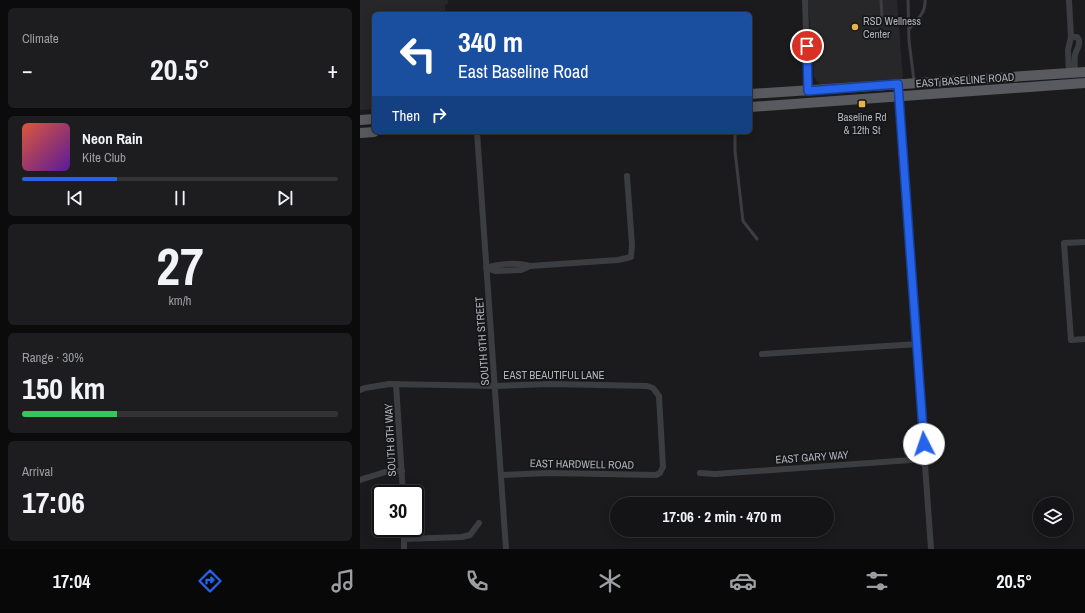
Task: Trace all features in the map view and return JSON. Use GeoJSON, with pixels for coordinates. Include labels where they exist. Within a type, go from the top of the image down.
{"type":"FeatureCollection","features":[{"type":"Feature","properties":{"kind":"main road","name":"EAST BASELINE ROAD"},"geometry":{"type":"LineString","coordinates":[[752,94],[1076,72]]}},
{"type":"Feature","properties":{"kind":"main road"},"geometry":{"type":"LineString","coordinates":[[1026,75],[1027,88]]}},
{"type":"Feature","properties":{"kind":"main road","name":"EAST BASELINE ROAD"},"geometry":{"type":"LineString","coordinates":[[752,107],[1085,83]]}},
{"type":"Feature","properties":{"kind":"main road"},"geometry":{"type":"LineString","coordinates":[[808,91],[808,103]]}},
{"type":"Feature","properties":{"kind":"main road"},"geometry":{"type":"LineString","coordinates":[[360,120],[372,120]]}},
{"type":"Feature","properties":{"kind":"main road"},"geometry":{"type":"LineString","coordinates":[[360,132],[372,132]]}},
{"type":"Feature","properties":{"kind":"street"},"geometry":{"type":"LineString","coordinates":[[805,0],[808,91]]}},
{"type":"Feature","properties":{"kind":"street"},"geometry":{"type":"LineString","coordinates":[[1069,0],[1071,37],[1068,50],[1076,72]]}},
{"type":"Feature","properties":{"kind":"street"},"geometry":{"type":"LineString","coordinates":[[1071,37],[1077,37],[1079,40],[1079,48],[1075,52],[1074,57],[1076,72]]}},
{"type":"Feature","properties":{"kind":"street"},"geometry":{"type":"LineString","coordinates":[[898,84],[918,344],[931,549]]}},
{"type":"Feature","properties":{"kind":"street","name":"SOUTH 9TH STREET"},"geometry":{"type":"LineString","coordinates":[[477,134],[506,549]]}},
{"type":"Feature","properties":{"kind":"street"},"geometry":{"type":"LineString","coordinates":[[486,268],[495,271],[521,270],[530,266],[618,260],[632,257],[627,176]]}},
{"type":"Feature","properties":{"kind":"street"},"geometry":{"type":"LineString","coordinates":[[1085,242],[1064,243],[1071,340],[1085,339]]}},
{"type":"Feature","properties":{"kind":"street"},"geometry":{"type":"LineString","coordinates":[[762,354],[918,344]]}},
{"type":"Feature","properties":{"kind":"street","name":"EAST BEAUTIFUL LANE"},"geometry":{"type":"LineString","coordinates":[[360,390],[396,384],[476,386],[551,384],[647,386],[653,388],[658,396],[663,467],[660,473]]}},
{"type":"Feature","properties":{"kind":"street","name":"SOUTH 8TH WAY"},"geometry":{"type":"LineString","coordinates":[[396,384],[403,485]]}},
{"type":"Feature","properties":{"kind":"street","name":"EAST GARY WAY"},"geometry":{"type":"LineString","coordinates":[[700,473],[715,474],[925,458]]}},
{"type":"Feature","properties":{"kind":"street"},"geometry":{"type":"LineString","coordinates":[[360,480],[385,472],[402,471]]}},
{"type":"Feature","properties":{"kind":"street","name":"EAST HARDWELL ROAD"},"geometry":{"type":"LineString","coordinates":[[502,475],[549,473],[656,476],[660,473]]}},
{"type":"Feature","properties":{"kind":"street"},"geometry":{"type":"LineString","coordinates":[[404,549],[404,539],[462,537],[470,535],[479,523]]}},
{"type":"Feature","properties":{"kind":"lane"},"geometry":{"type":"LineString","coordinates":[[881,0],[882,18]]}},
{"type":"Feature","properties":{"kind":"lane"},"geometry":{"type":"LineString","coordinates":[[908,0],[909,42],[915,83]]}},
{"type":"Feature","properties":{"kind":"lane"},"geometry":{"type":"LineString","coordinates":[[909,29],[922,14],[926,6],[925,0]]}},
{"type":"Feature","properties":{"kind":"lane"},"geometry":{"type":"LineString","coordinates":[[735,134],[742,221],[757,238]]}},
{"type":"Feature","properties":{"kind":"shaded area"},"geometry":{"type":"Polygon","coordinates":[[[360,0],[448,0],[448,4],[445,5],[445,12],[372,12],[372,109],[360,110],[360,0]]]}},
{"type":"Feature","properties":{"kind":"shaded area","name":"RSD Wellness Center"},"geometry":{"type":"Polygon","coordinates":[[[808,0],[897,0],[903,80],[823,85],[817,82],[814,77],[808,0]]]}},
{"type":"Feature","properties":{"kind":"place","name":"RSD Wellness Center"},"geometry":{"type":"Point","coordinates":[855,27]}},
{"type":"Feature","properties":{"kind":"place","name":"Baseline Rd & 12th St"},"geometry":{"type":"Point","coordinates":[862,104]}},
{"type":"Feature","properties":{"kind":"route"},"geometry":{"type":"LineString","coordinates":[[807,46],[808,91],[898,84],[918,344],[924,444]]}}]}
